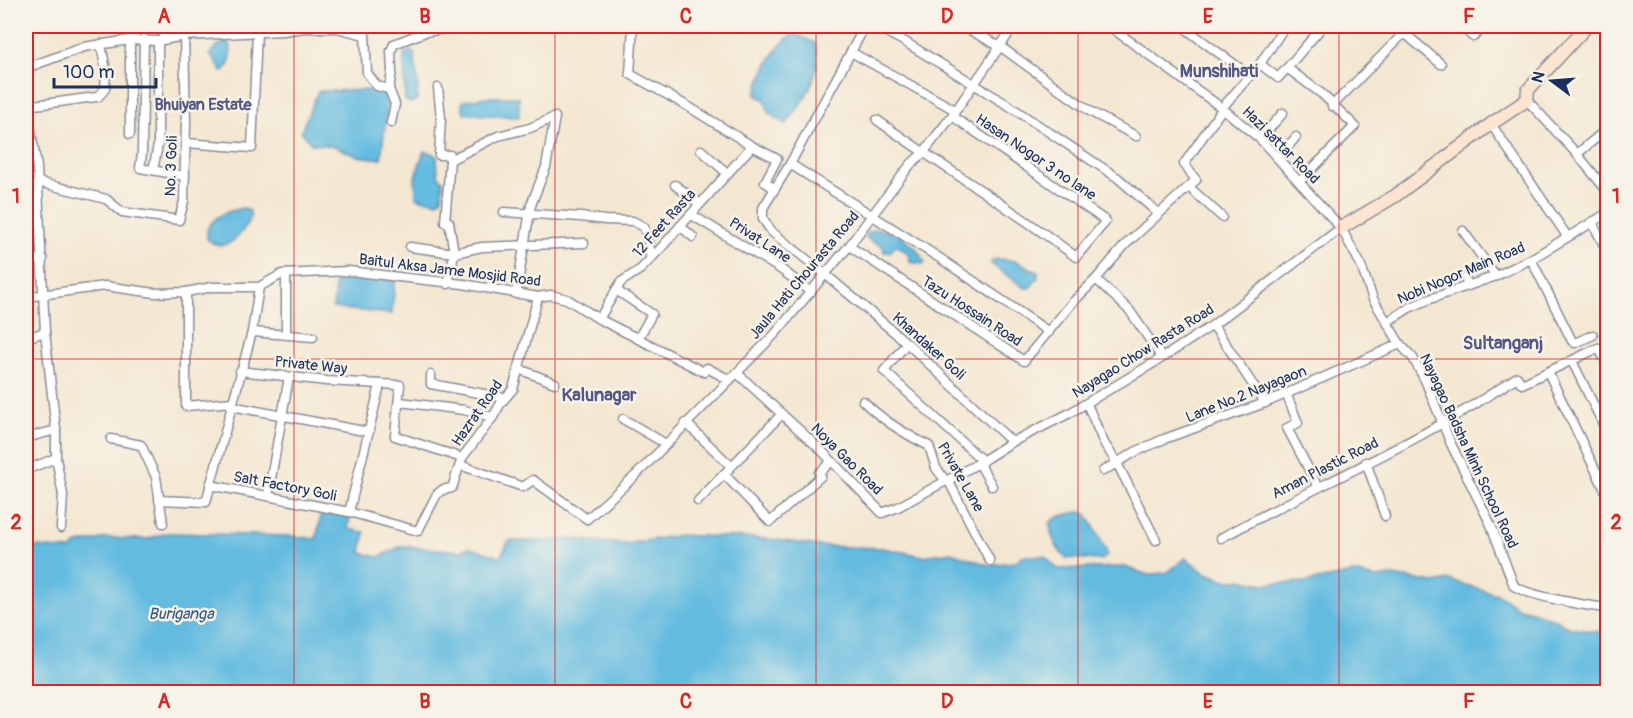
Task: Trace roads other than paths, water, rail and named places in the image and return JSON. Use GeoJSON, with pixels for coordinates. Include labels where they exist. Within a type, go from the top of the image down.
{"type":"FeatureCollection","features":[{"type":"Feature","properties":{"kind":"street"},"geometry":{"type":"LineString","coordinates":[[153,170],[158,145],[161,26]]}},
{"type":"Feature","properties":{"kind":"street"},"geometry":{"type":"LineString","coordinates":[[391,123],[395,104],[389,89],[392,72],[391,51],[394,44],[425,29],[463,26]]}},
{"type":"Feature","properties":{"kind":"street"},"geometry":{"type":"LineString","coordinates":[[633,26],[630,74],[689,106],[777,159],[765,182],[775,189],[865,26]]}},
{"type":"Feature","properties":{"kind":"street"},"geometry":{"type":"LineString","coordinates":[[875,26],[973,84],[1118,178],[1158,213]]}},
{"type":"Feature","properties":{"kind":"street"},"geometry":{"type":"LineString","coordinates":[[962,26],[1001,47],[1091,112],[1136,136]]}},
{"type":"Feature","properties":{"kind":"street","name":"Jaula Hati Chourasta Road"},"geometry":{"type":"LineString","coordinates":[[461,462],[523,486],[533,480],[587,519],[635,476],[775,334],[849,246],[910,165],[923,153],[1014,26]]}},
{"type":"Feature","properties":{"kind":"street","name":"Hazi sattar Road"},"geometry":{"type":"LineString","coordinates":[[1109,26],[1222,108],[1260,140],[1341,228]]}},
{"type":"Feature","properties":{"kind":"street"},"geometry":{"type":"LineString","coordinates":[[1182,26],[1249,75]]}},
{"type":"Feature","properties":{"kind":"street"},"geometry":{"type":"LineString","coordinates":[[1222,217],[1189,187],[1196,180],[1184,164],[1222,108],[1260,64],[1285,26]]}},
{"type":"Feature","properties":{"kind":"street"},"geometry":{"type":"LineString","coordinates":[[1260,64],[1278,78],[1323,26]]}},
{"type":"Feature","properties":{"kind":"street"},"geometry":{"type":"LineString","coordinates":[[1396,26],[1408,29],[1441,64]]}},
{"type":"Feature","properties":{"kind":"street"},"geometry":{"type":"LineString","coordinates":[[1461,26],[1473,37],[1485,26]]}},
{"type":"Feature","properties":{"kind":"street"},"geometry":{"type":"LineString","coordinates":[[1586,27],[1528,90],[1527,100],[1577,154],[1608,192]]}},
{"type":"Feature","properties":{"kind":"street"},"geometry":{"type":"LineString","coordinates":[[26,68],[84,47],[130,40],[161,40],[184,36],[304,28],[337,28],[365,35],[367,73],[376,86],[389,89]]}},
{"type":"Feature","properties":{"kind":"street"},"geometry":{"type":"LineString","coordinates":[[1332,106],[1408,29]]}},
{"type":"Feature","properties":{"kind":"street"},"geometry":{"type":"LineString","coordinates":[[186,143],[252,148],[257,32]]}},
{"type":"Feature","properties":{"kind":"street","name":"No. 3 Goli"},"geometry":{"type":"LineString","coordinates":[[38,182],[106,199],[122,212],[179,220],[184,201],[186,143],[184,36]]}},
{"type":"Feature","properties":{"kind":"street"},"geometry":{"type":"LineString","coordinates":[[144,39],[140,168],[185,176]]}},
{"type":"Feature","properties":{"kind":"street"},"geometry":{"type":"LineString","coordinates":[[130,40],[130,134]]}},
{"type":"Feature","properties":{"kind":"street"},"geometry":{"type":"LineString","coordinates":[[61,528],[63,495],[56,458],[56,430],[45,332],[38,182],[26,103],[48,105],[62,100],[98,97],[105,89],[106,70],[101,44]]}},
{"type":"Feature","properties":{"kind":"street","name":"Hasan Nogor 3 no lane"},"geometry":{"type":"LineString","coordinates":[[851,52],[953,113],[1106,221],[1076,257],[988,195],[923,153]]}},
{"type":"Feature","properties":{"kind":"street"},"geometry":{"type":"LineString","coordinates":[[1287,68],[1322,94],[1355,126],[1300,181]]}},
{"type":"Feature","properties":{"kind":"street"},"geometry":{"type":"LineString","coordinates":[[438,88],[441,118],[439,155],[450,155],[445,222],[449,222],[454,253],[448,284]]}},
{"type":"Feature","properties":{"kind":"street"},"geometry":{"type":"LineString","coordinates":[[1341,228],[1395,196],[1527,100]]}},
{"type":"Feature","properties":{"kind":"street"},"geometry":{"type":"LineString","coordinates":[[1260,140],[1283,113]]}},
{"type":"Feature","properties":{"kind":"street"},"geometry":{"type":"LineString","coordinates":[[450,160],[498,136],[531,128],[555,117],[546,166],[530,213],[516,294]]}},
{"type":"Feature","properties":{"kind":"street"},"geometry":{"type":"LineString","coordinates":[[877,120],[923,153]]}},
{"type":"Feature","properties":{"kind":"street"},"geometry":{"type":"LineString","coordinates":[[1491,124],[1567,236]]}},
{"type":"Feature","properties":{"kind":"street"},"geometry":{"type":"LineString","coordinates":[[1577,154],[1608,128]]}},
{"type":"Feature","properties":{"kind":"street"},"geometry":{"type":"LineString","coordinates":[[1278,158],[1296,137]]}},
{"type":"Feature","properties":{"kind":"street","name":"12 Feet Rasta"},"geometry":{"type":"LineString","coordinates":[[599,319],[621,282],[641,268],[752,146]]}},
{"type":"Feature","properties":{"kind":"street"},"geometry":{"type":"LineString","coordinates":[[701,150],[728,174]]}},
{"type":"Feature","properties":{"kind":"street"},"geometry":{"type":"LineString","coordinates":[[790,164],[938,257],[1049,332]]}},
{"type":"Feature","properties":{"kind":"street"},"geometry":{"type":"LineString","coordinates":[[675,185],[700,204]]}},
{"type":"Feature","properties":{"kind":"street","name":"Tazu Hossain Road"},"geometry":{"type":"LineString","coordinates":[[849,246],[1024,361],[1072,303],[1126,244],[1189,187]]}},
{"type":"Feature","properties":{"kind":"street","name":"Khandaker Goli"},"geometry":{"type":"LineString","coordinates":[[775,189],[762,212],[763,219],[772,232],[825,273],[907,344],[1012,442]]}},
{"type":"Feature","properties":{"kind":"street"},"geometry":{"type":"LineString","coordinates":[[504,212],[633,221],[644,227],[650,258]]}},
{"type":"Feature","properties":{"kind":"street","name":"Nobi Nogor Main Road"},"geometry":{"type":"LineString","coordinates":[[1387,322],[1467,282],[1496,276],[1531,259],[1608,213]]}},
{"type":"Feature","properties":{"kind":"street","name":"Privat Lane"},"geometry":{"type":"LineString","coordinates":[[692,214],[772,264],[811,292]]}},
{"type":"Feature","properties":{"kind":"street"},"geometry":{"type":"LineString","coordinates":[[1592,222],[1608,252]]}},
{"type":"Feature","properties":{"kind":"street"},"geometry":{"type":"LineString","coordinates":[[680,226],[693,237]]}},
{"type":"Feature","properties":{"kind":"street","name":"Nayagao Badsha Minh School Road"},"geometry":{"type":"LineString","coordinates":[[1341,228],[1360,262],[1373,299],[1425,380],[1442,423],[1491,525],[1514,586],[1521,590],[1608,608]]}},
{"type":"Feature","properties":{"kind":"street","name":"Nayagao Chow Rasta Road"},"geometry":{"type":"LineString","coordinates":[[948,480],[1012,442],[1087,404],[1162,358],[1213,325],[1341,228]]}},
{"type":"Feature","properties":{"kind":"street"},"geometry":{"type":"LineString","coordinates":[[1463,231],[1496,276]]}},
{"type":"Feature","properties":{"kind":"street"},"geometry":{"type":"LineString","coordinates":[[410,247],[454,253],[482,247],[584,243]]}},
{"type":"Feature","properties":{"kind":"street"},"geometry":{"type":"LineString","coordinates":[[26,261],[43,259]]}},
{"type":"Feature","properties":{"kind":"street"},"geometry":{"type":"LineString","coordinates":[[1531,259],[1572,341],[1575,343],[1593,335]]}},
{"type":"Feature","properties":{"kind":"street","name":"Baitul Aksa Jame Mosjid Road"},"geometry":{"type":"LineString","coordinates":[[26,297],[105,286],[155,293],[186,292],[212,287],[259,287],[282,274],[349,272],[463,284],[516,294],[567,299],[599,319],[704,372],[707,368],[730,380]]}},
{"type":"Feature","properties":{"kind":"street"},"geometry":{"type":"LineString","coordinates":[[286,274],[286,334]]}},
{"type":"Feature","properties":{"kind":"street"},"geometry":{"type":"LineString","coordinates":[[1096,279],[1131,311],[1162,358]]}},
{"type":"Feature","properties":{"kind":"street"},"geometry":{"type":"LineString","coordinates":[[210,485],[252,332],[259,287]]}},
{"type":"Feature","properties":{"kind":"street"},"geometry":{"type":"LineString","coordinates":[[616,291],[652,314],[638,339]]}},
{"type":"Feature","properties":{"kind":"street"},"geometry":{"type":"LineString","coordinates":[[186,292],[186,406],[232,404],[284,417],[369,432]]}},
{"type":"Feature","properties":{"kind":"street","name":"Hazrat Road"},"geometry":{"type":"LineString","coordinates":[[417,531],[437,494],[442,490],[452,488],[461,462],[513,389],[538,297]]}},
{"type":"Feature","properties":{"kind":"street"},"geometry":{"type":"LineString","coordinates":[[1213,325],[1265,403]]}},
{"type":"Feature","properties":{"kind":"street"},"geometry":{"type":"LineString","coordinates":[[26,338],[45,332]]}},
{"type":"Feature","properties":{"kind":"street"},"geometry":{"type":"LineString","coordinates":[[252,332],[313,337]]}},
{"type":"Feature","properties":{"kind":"street"},"geometry":{"type":"LineString","coordinates":[[907,344],[884,371],[981,462],[992,486]]}},
{"type":"Feature","properties":{"kind":"street","name":"Lane No.2 Nayagaon"},"geometry":{"type":"LineString","coordinates":[[1102,471],[1164,439],[1265,403],[1400,344]]}},
{"type":"Feature","properties":{"kind":"street"},"geometry":{"type":"LineString","coordinates":[[1607,362],[1600,348],[1548,372],[1608,496]]}},
{"type":"Feature","properties":{"kind":"street"},"geometry":{"type":"LineString","coordinates":[[1572,361],[1608,434]]}},
{"type":"Feature","properties":{"kind":"street"},"geometry":{"type":"LineString","coordinates":[[519,369],[555,383]]}},
{"type":"Feature","properties":{"kind":"street","name":"Private Way"},"geometry":{"type":"LineString","coordinates":[[240,371],[380,385]]}},
{"type":"Feature","properties":{"kind":"street","name":"Aman Plastic Road"},"geometry":{"type":"LineString","coordinates":[[1221,538],[1442,423],[1517,377],[1522,384],[1548,372]]}},
{"type":"Feature","properties":{"kind":"street","name":"Noya Gao Road"},"geometry":{"type":"LineString","coordinates":[[737,373],[832,461],[882,513],[948,480]]}},
{"type":"Feature","properties":{"kind":"street"},"geometry":{"type":"LineString","coordinates":[[431,375],[430,384],[505,398]]}},
{"type":"Feature","properties":{"kind":"street"},"geometry":{"type":"LineString","coordinates":[[268,495],[290,377]]}},
{"type":"Feature","properties":{"kind":"street"},"geometry":{"type":"LineString","coordinates":[[349,512],[380,385],[400,385],[395,436],[461,462]]}},
{"type":"Feature","properties":{"kind":"street"},"geometry":{"type":"LineString","coordinates":[[1286,393],[1298,423],[1287,428],[1318,487]]}},
{"type":"Feature","properties":{"kind":"street","name":"Private Lane"},"geometry":{"type":"LineString","coordinates":[[863,401],[875,413],[909,436],[929,446],[936,468],[945,480],[948,480],[990,561]]}},
{"type":"Feature","properties":{"kind":"street"},"geometry":{"type":"LineString","coordinates":[[400,402],[464,410],[493,417]]}},
{"type":"Feature","properties":{"kind":"street"},"geometry":{"type":"LineString","coordinates":[[1087,404],[1104,443],[1117,463],[1156,540]]}},
{"type":"Feature","properties":{"kind":"street"},"geometry":{"type":"LineString","coordinates":[[698,501],[782,414]]}},
{"type":"Feature","properties":{"kind":"street"},"geometry":{"type":"LineString","coordinates":[[623,419],[666,444]]}},
{"type":"Feature","properties":{"kind":"street"},"geometry":{"type":"LineString","coordinates":[[686,423],[731,466]]}},
{"type":"Feature","properties":{"kind":"street"},"geometry":{"type":"LineString","coordinates":[[26,438],[56,430]]}},
{"type":"Feature","properties":{"kind":"street"},"geometry":{"type":"LineString","coordinates":[[111,439],[141,445],[156,477],[163,523]]}},
{"type":"Feature","properties":{"kind":"street"},"geometry":{"type":"LineString","coordinates":[[26,470],[56,458]]}},
{"type":"Feature","properties":{"kind":"street"},"geometry":{"type":"LineString","coordinates":[[724,474],[770,522],[821,476],[819,473],[832,461]]}},
{"type":"Feature","properties":{"kind":"street"},"geometry":{"type":"LineString","coordinates":[[1366,462],[1385,516]]}},
{"type":"Feature","properties":{"kind":"street","name":"Salt Factory Goli"},"geometry":{"type":"LineString","coordinates":[[159,500],[206,502],[210,485],[349,512],[417,531]]}},
{"type":"Feature","properties":{"kind":"water"},"geometry":{"type":"Polygon","coordinates":[[[795,34],[815,43],[817,65],[811,86],[786,124],[769,113],[765,100],[756,95],[761,79],[775,52],[781,44],[795,34]]]}},
{"type":"Feature","properties":{"kind":"water"},"geometry":{"type":"Polygon","coordinates":[[[226,42],[230,44],[231,56],[222,72],[210,54],[217,46],[226,42]]]}},
{"type":"Feature","properties":{"kind":"water"},"geometry":{"type":"Polygon","coordinates":[[[409,51],[414,53],[418,84],[417,100],[410,103],[405,100],[404,54],[409,51]]]}},
{"type":"Feature","properties":{"kind":"water"},"geometry":{"type":"Polygon","coordinates":[[[378,90],[384,93],[388,102],[381,159],[357,156],[334,146],[312,144],[301,131],[318,91],[378,90]]]}},
{"type":"Feature","properties":{"kind":"water"},"geometry":{"type":"Polygon","coordinates":[[[486,97],[519,97],[519,117],[464,113],[463,101],[486,97]]]}},
{"type":"Feature","properties":{"kind":"water"},"geometry":{"type":"Polygon","coordinates":[[[424,151],[437,157],[438,175],[443,181],[442,197],[438,202],[417,198],[416,195],[415,177],[424,151]]]}},
{"type":"Feature","properties":{"kind":"water"},"geometry":{"type":"Polygon","coordinates":[[[243,208],[249,210],[251,215],[244,229],[234,240],[221,245],[214,244],[207,239],[207,230],[213,221],[227,212],[243,208]]]}},
{"type":"Feature","properties":{"kind":"water"},"geometry":{"type":"Polygon","coordinates":[[[877,229],[897,233],[915,247],[925,262],[922,264],[910,262],[909,254],[898,246],[894,246],[890,252],[884,252],[883,246],[870,241],[866,236],[867,233],[877,229]]]}},
{"type":"Feature","properties":{"kind":"water"},"geometry":{"type":"Polygon","coordinates":[[[992,260],[1016,261],[1038,272],[1038,277],[1030,288],[1025,288],[991,264],[992,260]]]}},
{"type":"Feature","properties":{"kind":"water"},"geometry":{"type":"Polygon","coordinates":[[[336,274],[395,280],[392,314],[333,308],[336,274]]]}},
{"type":"Feature","properties":{"kind":"water","name":"Buriganga"},"geometry":{"type":"Polygon","coordinates":[[[322,511],[350,516],[348,529],[365,532],[361,553],[379,557],[402,546],[462,551],[469,547],[500,557],[509,541],[570,539],[626,544],[680,535],[769,539],[821,546],[882,548],[923,556],[951,552],[988,565],[1016,562],[1022,556],[1044,556],[1058,569],[1125,567],[1148,575],[1168,572],[1186,558],[1204,572],[1225,580],[1244,580],[1264,584],[1308,582],[1353,573],[1377,578],[1393,576],[1435,583],[1449,580],[1500,595],[1518,608],[1558,621],[1570,628],[1607,633],[1607,692],[26,692],[26,546],[72,550],[75,545],[106,538],[147,539],[168,533],[292,536],[316,539],[322,511]]]}},
{"type":"Feature","properties":{"kind":"water"},"geometry":{"type":"Polygon","coordinates":[[[1081,512],[1087,514],[1106,550],[1107,556],[1101,560],[1066,558],[1051,533],[1050,523],[1053,520],[1060,516],[1081,512]]]}},
{"type":"Feature","properties":{"kind":"district","name":"Munshihati"},"geometry":{"type":"Point","coordinates":[1219,71]}},
{"type":"Feature","properties":{"kind":"district","name":"Bhuiyan Estate"},"geometry":{"type":"Point","coordinates":[203,104]}},
{"type":"Feature","properties":{"kind":"district","name":"Sultanganj"},"geometry":{"type":"Point","coordinates":[1503,343]}},
{"type":"Feature","properties":{"kind":"district","name":"Kalunagar"},"geometry":{"type":"Point","coordinates":[599,395]}}]}
